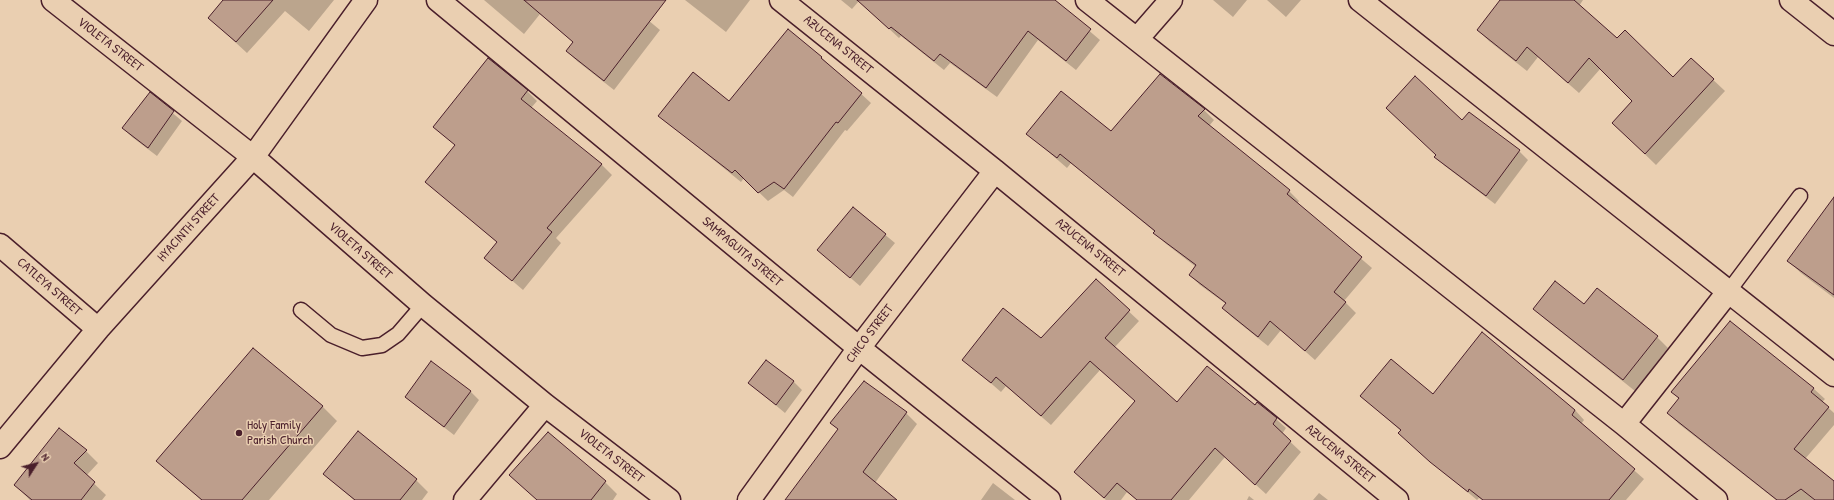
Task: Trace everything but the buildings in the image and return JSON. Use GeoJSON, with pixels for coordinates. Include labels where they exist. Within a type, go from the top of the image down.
{"type":"FeatureCollection","features":[{"type":"Feature","properties":{"kind":"street","name":"VIOLETA STREET"},"geometry":{"type":"LineString","coordinates":[[53,0],[253,157],[423,305],[545,405],[669,500]]}},
{"type":"Feature","properties":{"kind":"street","name":"HYACINTH STREET"},"geometry":{"type":"LineString","coordinates":[[0,447],[98,329],[253,157],[366,0]]}},
{"type":"Feature","properties":{"kind":"street","name":"SAMPAGUITA STREET"},"geometry":{"type":"LineString","coordinates":[[438,0],[859,348],[1049,500]]}},
{"type":"Feature","properties":{"kind":"street","name":"AZUCENA STREET"},"geometry":{"type":"LineString","coordinates":[[781,0],[995,170],[1397,500]]}},
{"type":"Feature","properties":{"kind":"street"},"geometry":{"type":"LineString","coordinates":[[1087,0],[1624,424],[1716,500]]}},
{"type":"Feature","properties":{"kind":"street"},"geometry":{"type":"LineString","coordinates":[[1137,39],[1171,0]]}},
{"type":"Feature","properties":{"kind":"street"},"geometry":{"type":"LineString","coordinates":[[1360,0],[1834,375]]}},
{"type":"Feature","properties":{"kind":"street"},"geometry":{"type":"LineString","coordinates":[[1791,0],[1834,34]]}},
{"type":"Feature","properties":{"kind":"street","name":"CHICO STREET"},"geometry":{"type":"LineString","coordinates":[[749,500],[859,348],[995,170]]}},
{"type":"Feature","properties":{"kind":"street","name":"CATLEYA STREET"},"geometry":{"type":"LineString","coordinates":[[0,245],[98,329]]}},
{"type":"Feature","properties":{"kind":"street"},"geometry":{"type":"LineString","coordinates":[[1624,424],[1728,292]]}},
{"type":"Feature","properties":{"kind":"street"},"geometry":{"type":"LineString","coordinates":[[465,500],[545,405]]}},
{"type":"Feature","properties":{"kind":"lane"},"geometry":{"type":"LineString","coordinates":[[1728,292],[1800,196]]}},
{"type":"Feature","properties":{"kind":"lane"},"geometry":{"type":"LineString","coordinates":[[301,310],[331,335],[362,348],[382,346],[398,334],[423,305]]}},
{"type":"Feature","properties":{"kind":"place","name":"Holy Family Parish Church"},"geometry":{"type":"Point","coordinates":[239,433]}}]}
